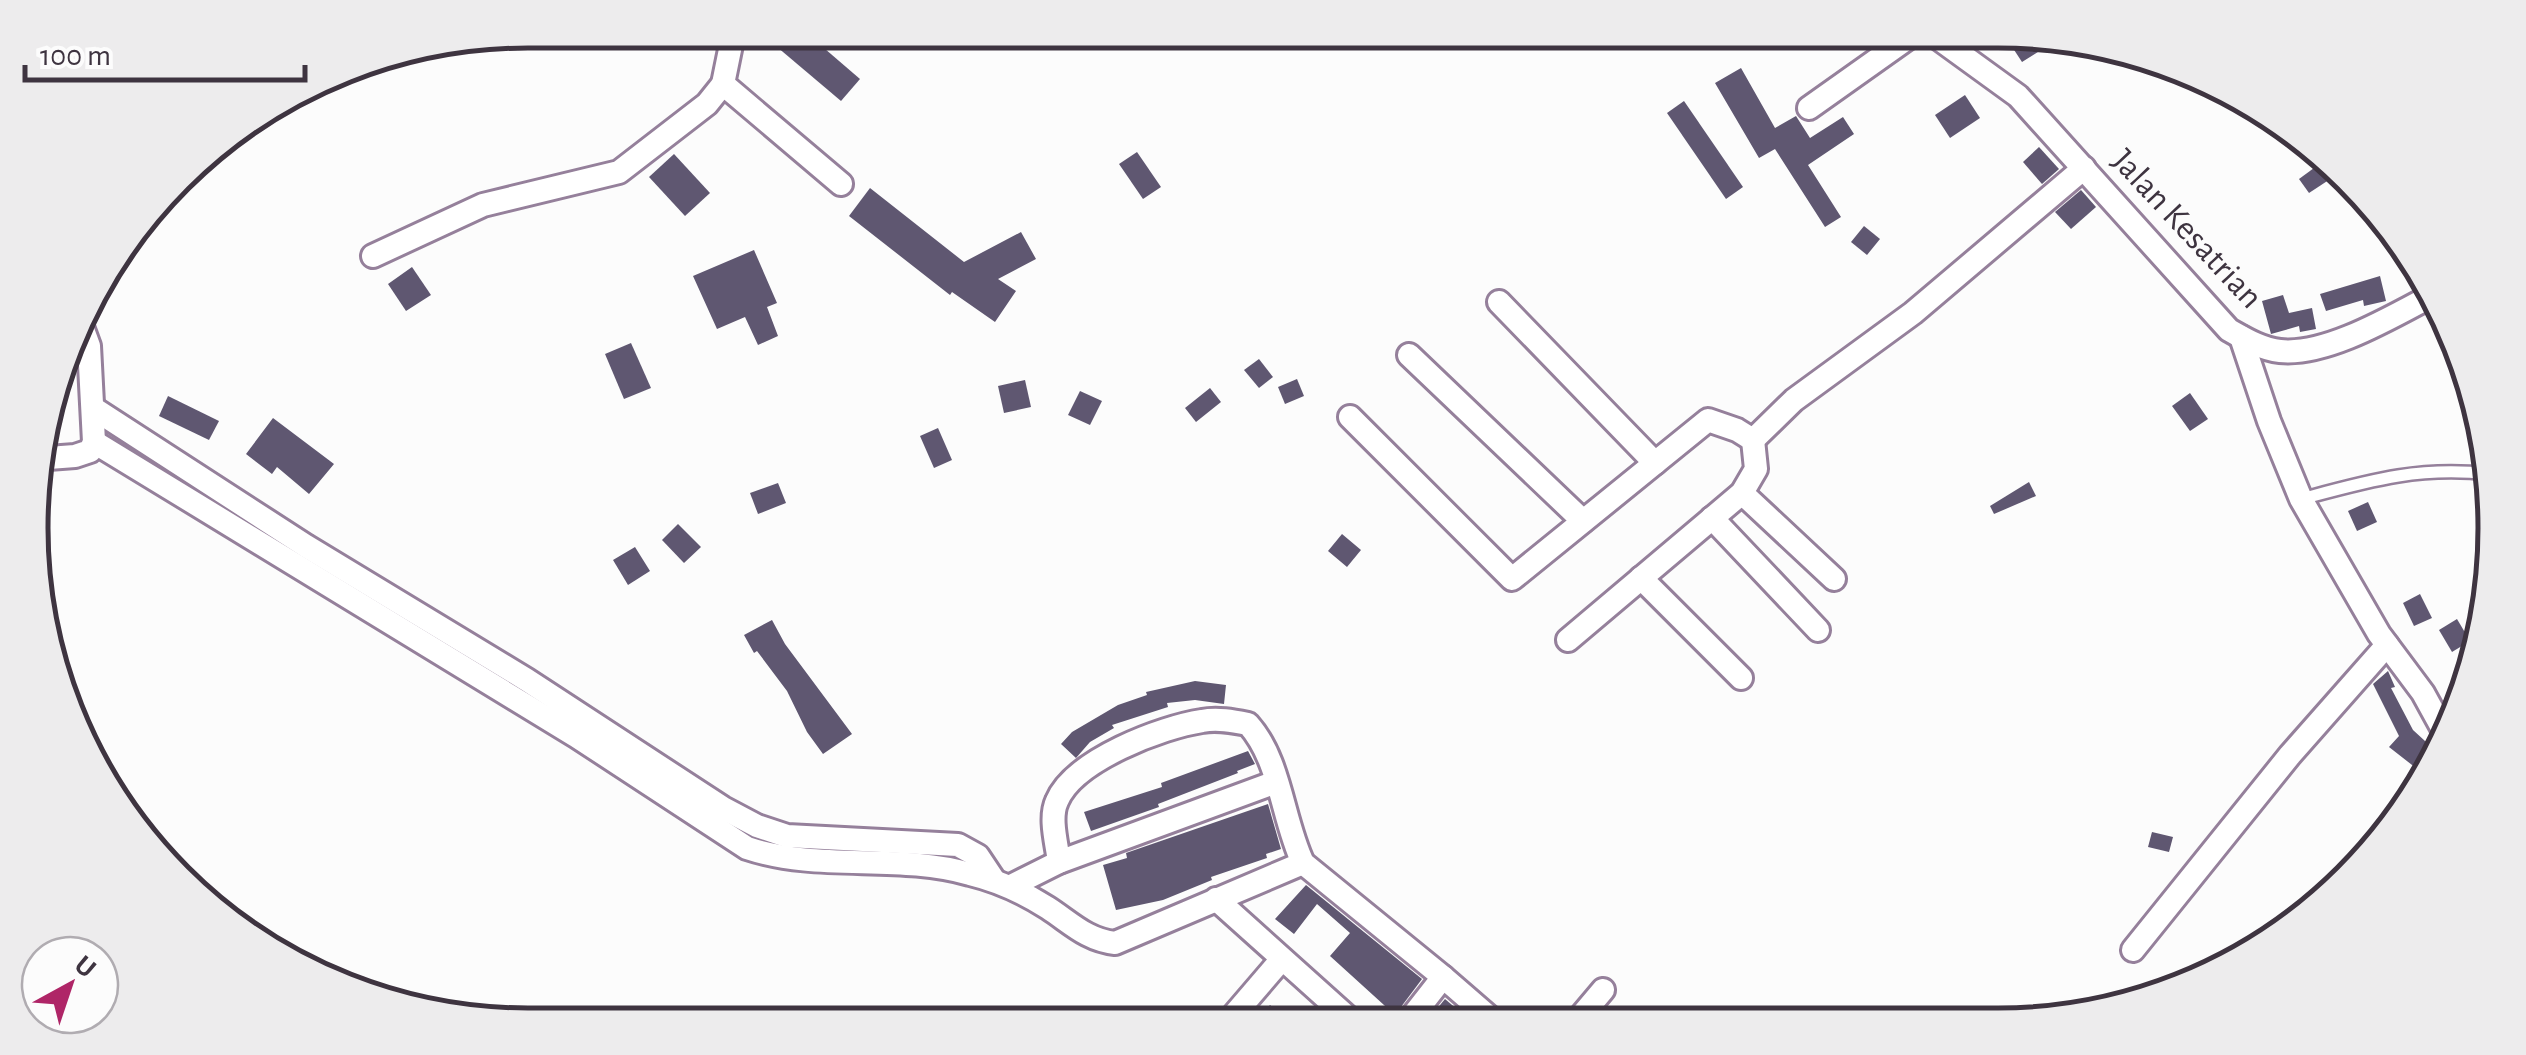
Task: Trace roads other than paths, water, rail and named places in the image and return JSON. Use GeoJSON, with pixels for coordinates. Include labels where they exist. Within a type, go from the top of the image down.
{"type":"FeatureCollection","features":[{"type":"Feature","properties":{"kind":"street"},"geometry":{"type":"LineString","coordinates":[[373,256],[483,205],[619,172],[707,104],[723,84],[730,48]]}},
{"type":"Feature","properties":{"kind":"street"},"geometry":{"type":"LineString","coordinates":[[1810,108],[1894,48]]}},
{"type":"Feature","properties":{"kind":"street","name":"Jalan Kesatrian"},"geometry":{"type":"LineString","coordinates":[[1962,48],[2018,96],[2229,330],[2241,337],[2280,351],[2317,348],[2421,300]]}},
{"type":"Feature","properties":{"kind":"street"},"geometry":{"type":"LineString","coordinates":[[723,84],[842,184]]}},
{"type":"Feature","properties":{"kind":"street"},"geometry":{"type":"LineString","coordinates":[[1753,440],[1794,400],[1913,313],[2084,168]]}},
{"type":"Feature","properties":{"kind":"street"},"geometry":{"type":"LineString","coordinates":[[1500,302],[1655,463]]}},
{"type":"Feature","properties":{"kind":"street"},"geometry":{"type":"LineString","coordinates":[[2241,337],[2301,500],[2387,645],[2438,720]]}},
{"type":"Feature","properties":{"kind":"street"},"geometry":{"type":"LineString","coordinates":[[53,458],[90,451],[94,442],[86,339]]}},
{"type":"Feature","properties":{"kind":"street"},"geometry":{"type":"LineString","coordinates":[[1409,354],[1583,520]]}},
{"type":"Feature","properties":{"kind":"street"},"geometry":{"type":"LineString","coordinates":[[93,408],[740,817],[787,836],[958,845],[978,856],[1002,883]]}},
{"type":"Feature","properties":{"kind":"street"},"geometry":{"type":"LineString","coordinates":[[1350,417],[1512,580],[1708,420],[1753,440]]}},
{"type":"Feature","properties":{"kind":"street"},"geometry":{"type":"LineString","coordinates":[[1568,640],[1742,493],[1756,468],[1753,440]]}},
{"type":"Feature","properties":{"kind":"street"},"geometry":{"type":"LineString","coordinates":[[94,442],[576,736],[748,848],[778,858],[806,861],[952,868],[1002,883],[1098,942],[1115,943],[1303,863]]}},
{"type":"Feature","properties":{"kind":"street"},"geometry":{"type":"LineString","coordinates":[[1742,493],[1834,579]]}},
{"type":"Feature","properties":{"kind":"street"},"geometry":{"type":"LineString","coordinates":[[1712,518],[1818,630]]}},
{"type":"Feature","properties":{"kind":"street"},"geometry":{"type":"LineString","coordinates":[[1641,578],[1741,678]]}},
{"type":"Feature","properties":{"kind":"street"},"geometry":{"type":"LineString","coordinates":[[2134,950],[2290,755],[2387,645]]}},
{"type":"Feature","properties":{"kind":"street"},"geometry":{"type":"LineString","coordinates":[[1060,862],[1054,814],[1057,800],[1087,768],[1162,730],[1205,720],[1248,724],[1263,746],[1291,838],[1303,863],[1478,1008]]}},
{"type":"Feature","properties":{"kind":"street"},"geometry":{"type":"LineString","coordinates":[[1002,883],[1276,782]]}},
{"type":"Feature","properties":{"kind":"street"},"geometry":{"type":"LineString","coordinates":[[1216,899],[1336,1008]]}},
{"type":"Feature","properties":{"kind":"street"},"geometry":{"type":"LineString","coordinates":[[1240,1008],[1280,960]]}},
{"type":"Feature","properties":{"kind":"street"},"geometry":{"type":"LineString","coordinates":[[1418,1008],[1443,977]]}},
{"type":"Feature","properties":{"kind":"street"},"geometry":{"type":"LineString","coordinates":[[1588,1008],[1603,990]]}},
{"type":"Feature","properties":{"kind":"lane"},"geometry":{"type":"LineString","coordinates":[[2301,500],[2400,474],[2475,472]]}}]}
